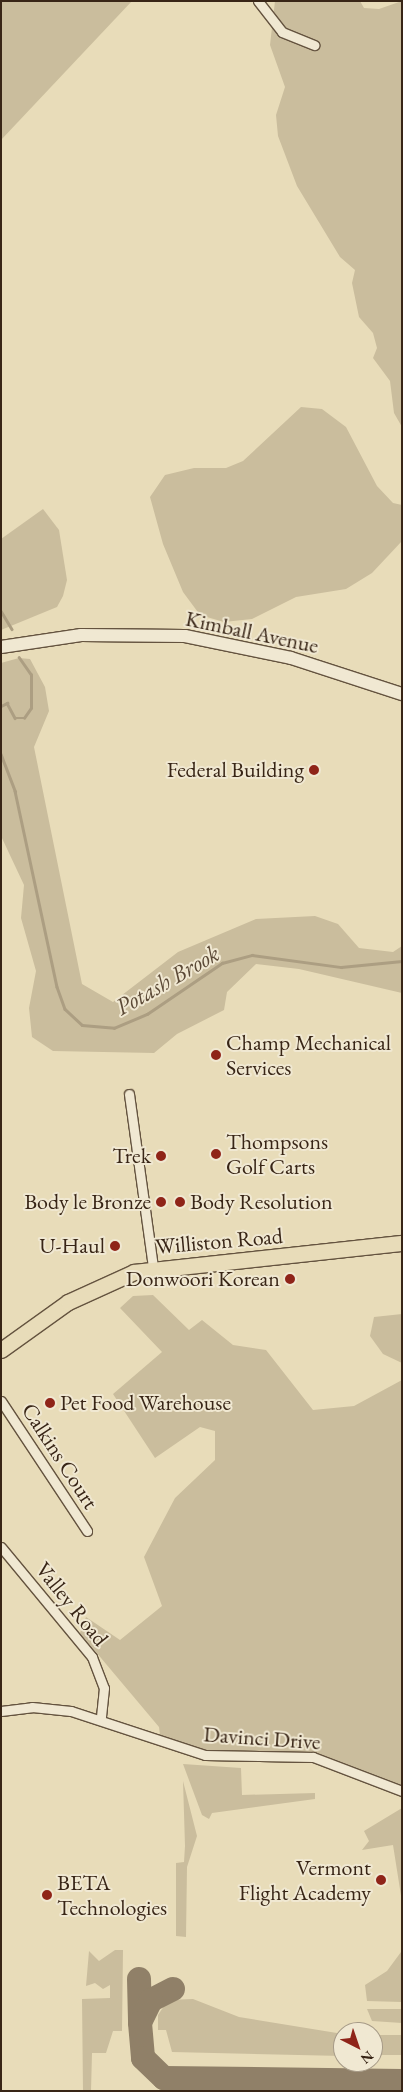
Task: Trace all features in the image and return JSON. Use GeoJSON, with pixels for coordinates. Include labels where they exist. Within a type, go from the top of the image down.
{"type":"FeatureCollection","features":[{"type":"Feature","properties":{"kind":"main road","name":"Kimball Avenue"},"geometry":{"type":"LineString","coordinates":[[1,646],[90,634],[185,636],[291,658],[402,694]]}},
{"type":"Feature","properties":{"kind":"main road","name":"Williston Road"},"geometry":{"type":"LineString","coordinates":[[1,1350],[82,1294],[153,1268],[402,1243]]}},
{"type":"Feature","properties":{"kind":"street"},"geometry":{"type":"LineString","coordinates":[[258,1],[282,32],[314,44]]}},
{"type":"Feature","properties":{"kind":"street"},"geometry":{"type":"LineString","coordinates":[[129,1094],[153,1268]]}},
{"type":"Feature","properties":{"kind":"street","name":"Calkins Court"},"geometry":{"type":"LineString","coordinates":[[1,1401],[87,1531]]}},
{"type":"Feature","properties":{"kind":"street","name":"Valley Road"},"geometry":{"type":"LineString","coordinates":[[1,1547],[92,1657],[104,1688],[101,1719]]}},
{"type":"Feature","properties":{"kind":"street","name":"Davinci Drive"},"geometry":{"type":"LineString","coordinates":[[1,1711],[46,1707],[101,1719],[206,1755],[329,1761],[402,1791]]}},
{"type":"Feature","properties":{"kind":"shaded area"},"geometry":{"type":"Polygon","coordinates":[[[1,1],[132,1],[1,140],[1,1]]]}},
{"type":"Feature","properties":{"kind":"shaded area"},"geometry":{"type":"Polygon","coordinates":[[[275,1],[360,1],[364,8],[379,9],[402,1],[402,427],[394,413],[390,381],[373,358],[377,348],[373,333],[359,317],[352,283],[355,270],[340,257],[297,186],[278,136],[276,115],[285,87],[270,45],[275,1]]]}},
{"type":"Feature","properties":{"kind":"shaded area"},"geometry":{"type":"Polygon","coordinates":[[[301,407],[322,409],[346,427],[377,486],[393,503],[402,505],[402,541],[372,573],[346,589],[296,597],[252,619],[224,622],[200,615],[183,592],[163,544],[150,497],[165,475],[194,468],[226,468],[243,461],[301,407]]]}},
{"type":"Feature","properties":{"kind":"shaded area"},"geometry":{"type":"Polygon","coordinates":[[[43,509],[59,530],[67,580],[63,596],[57,607],[1,630],[1,539],[43,509]]]}},
{"type":"Feature","properties":{"kind":"shaded area"},"geometry":{"type":"Polygon","coordinates":[[[19,658],[30,659],[45,687],[49,711],[34,747],[82,984],[113,1002],[178,952],[256,919],[315,916],[338,924],[359,948],[393,952],[402,946],[402,993],[299,969],[256,964],[227,992],[224,1010],[177,1034],[154,1053],[53,1051],[32,1037],[29,1008],[36,971],[21,918],[24,885],[1,836],[1,663],[19,658]]]}},
{"type":"Feature","properties":{"kind":"shaded area"},"geometry":{"type":"Polygon","coordinates":[[[153,1295],[189,1330],[202,1320],[233,1345],[266,1350],[313,1410],[354,1406],[402,1380],[402,1785],[315,1752],[206,1750],[160,1735],[159,1727],[80,1633],[86,1617],[120,1640],[162,1606],[144,1557],[175,1498],[215,1460],[215,1431],[200,1427],[155,1458],[113,1394],[162,1352],[120,1308],[133,1296],[153,1295]]]}},
{"type":"Feature","properties":{"kind":"shaded area"},"geometry":{"type":"Polygon","coordinates":[[[402,1314],[402,1363],[383,1354],[370,1336],[374,1317],[402,1314]]]}},
{"type":"Feature","properties":{"kind":"shaded area"},"geometry":{"type":"Polygon","coordinates":[[[183,1764],[241,1768],[242,1795],[315,1793],[315,1799],[212,1813],[209,1819],[202,1815],[183,1764]]]}},
{"type":"Feature","properties":{"kind":"shaded area"},"geometry":{"type":"Polygon","coordinates":[[[183,1781],[197,1836],[187,1867],[186,1937],[176,1936],[176,1863],[184,1862],[185,1846],[183,1781]]]}},
{"type":"Feature","properties":{"kind":"shaded area"},"geometry":{"type":"Polygon","coordinates":[[[402,1808],[402,1902],[393,1845],[362,1850],[369,1841],[364,1831],[402,1808]]]}},
{"type":"Feature","properties":{"kind":"shaded area"},"geometry":{"type":"Polygon","coordinates":[[[402,1902],[402,2002],[367,2001],[365,1985],[387,1971],[401,1952],[402,1902]]]}},
{"type":"Feature","properties":{"kind":"shaded area"},"geometry":{"type":"Polygon","coordinates":[[[115,1950],[123,1950],[122,2031],[113,2031],[106,2053],[92,2053],[91,2091],[83,2091],[82,1999],[110,1998],[110,1985],[103,1989],[95,1983],[86,1986],[89,1951],[99,1961],[115,1950]]]}},
{"type":"Feature","properties":{"kind":"shaded area"},"geometry":{"type":"Polygon","coordinates":[[[193,1999],[239,2017],[333,2032],[333,2056],[172,2052],[166,2030],[158,2030],[158,2015],[168,2000],[193,1999]]]}},
{"type":"Feature","properties":{"kind":"shaded area"},"geometry":{"type":"Polygon","coordinates":[[[367,2009],[402,2009],[402,2023],[372,2021],[367,2009]]]}},
{"type":"Feature","properties":{"kind":"shaded area"},"geometry":{"type":"Polygon","coordinates":[[[383,2035],[402,2035],[402,2055],[383,2055],[383,2035]]]}},
{"type":"Feature","properties":{"kind":"waterway","name":"Potash Brook"},"geometry":{"type":"LineString","coordinates":[[1,611],[12,629]]}},
{"type":"Feature","properties":{"kind":"waterway","name":"Potash Brook"},"geometry":{"type":"LineString","coordinates":[[1,706],[7,703],[15,718],[24,718],[31,708],[31,675],[19,658]]}},
{"type":"Feature","properties":{"kind":"waterway","name":"Potash Brook"},"geometry":{"type":"LineString","coordinates":[[1,754],[15,791],[57,987],[65,1009],[82,1025],[114,1028],[147,1014],[222,963],[252,955],[341,967],[402,961]]}},
{"type":"Feature","properties":{"kind":"taxiway"},"geometry":{"type":"LineString","coordinates":[[139,1979],[140,2021]]}},
{"type":"Feature","properties":{"kind":"taxiway"},"geometry":{"type":"LineString","coordinates":[[173,1989],[151,2000],[140,2023],[143,2058],[164,2078],[402,2081]]}},
{"type":"Feature","properties":{"kind":"place","name":"Federal Building"},"geometry":{"type":"Point","coordinates":[314,770]}},
{"type":"Feature","properties":{"kind":"place","name":"Champ Mechanical Services"},"geometry":{"type":"Point","coordinates":[216,1055]}},
{"type":"Feature","properties":{"kind":"place","name":"Thompsons Golf Carts"},"geometry":{"type":"Point","coordinates":[216,1154]}},
{"type":"Feature","properties":{"kind":"place","name":"Trek"},"geometry":{"type":"Point","coordinates":[161,1156]}},
{"type":"Feature","properties":{"kind":"place","name":"Body le Bronze"},"geometry":{"type":"Point","coordinates":[161,1202]}},
{"type":"Feature","properties":{"kind":"place","name":"Body Resolution"},"geometry":{"type":"Point","coordinates":[180,1202]}},
{"type":"Feature","properties":{"kind":"place","name":"U-Haul"},"geometry":{"type":"Point","coordinates":[115,1246]}},
{"type":"Feature","properties":{"kind":"place","name":"Donwoori Korean"},"geometry":{"type":"Point","coordinates":[290,1279]}},
{"type":"Feature","properties":{"kind":"place","name":"Pet Food Warehouse"},"geometry":{"type":"Point","coordinates":[50,1403]}},
{"type":"Feature","properties":{"kind":"place","name":"Vermont Flight Academy"},"geometry":{"type":"Point","coordinates":[381,1880]}},
{"type":"Feature","properties":{"kind":"place","name":"BETA Technologies"},"geometry":{"type":"Point","coordinates":[47,1895]}}]}
